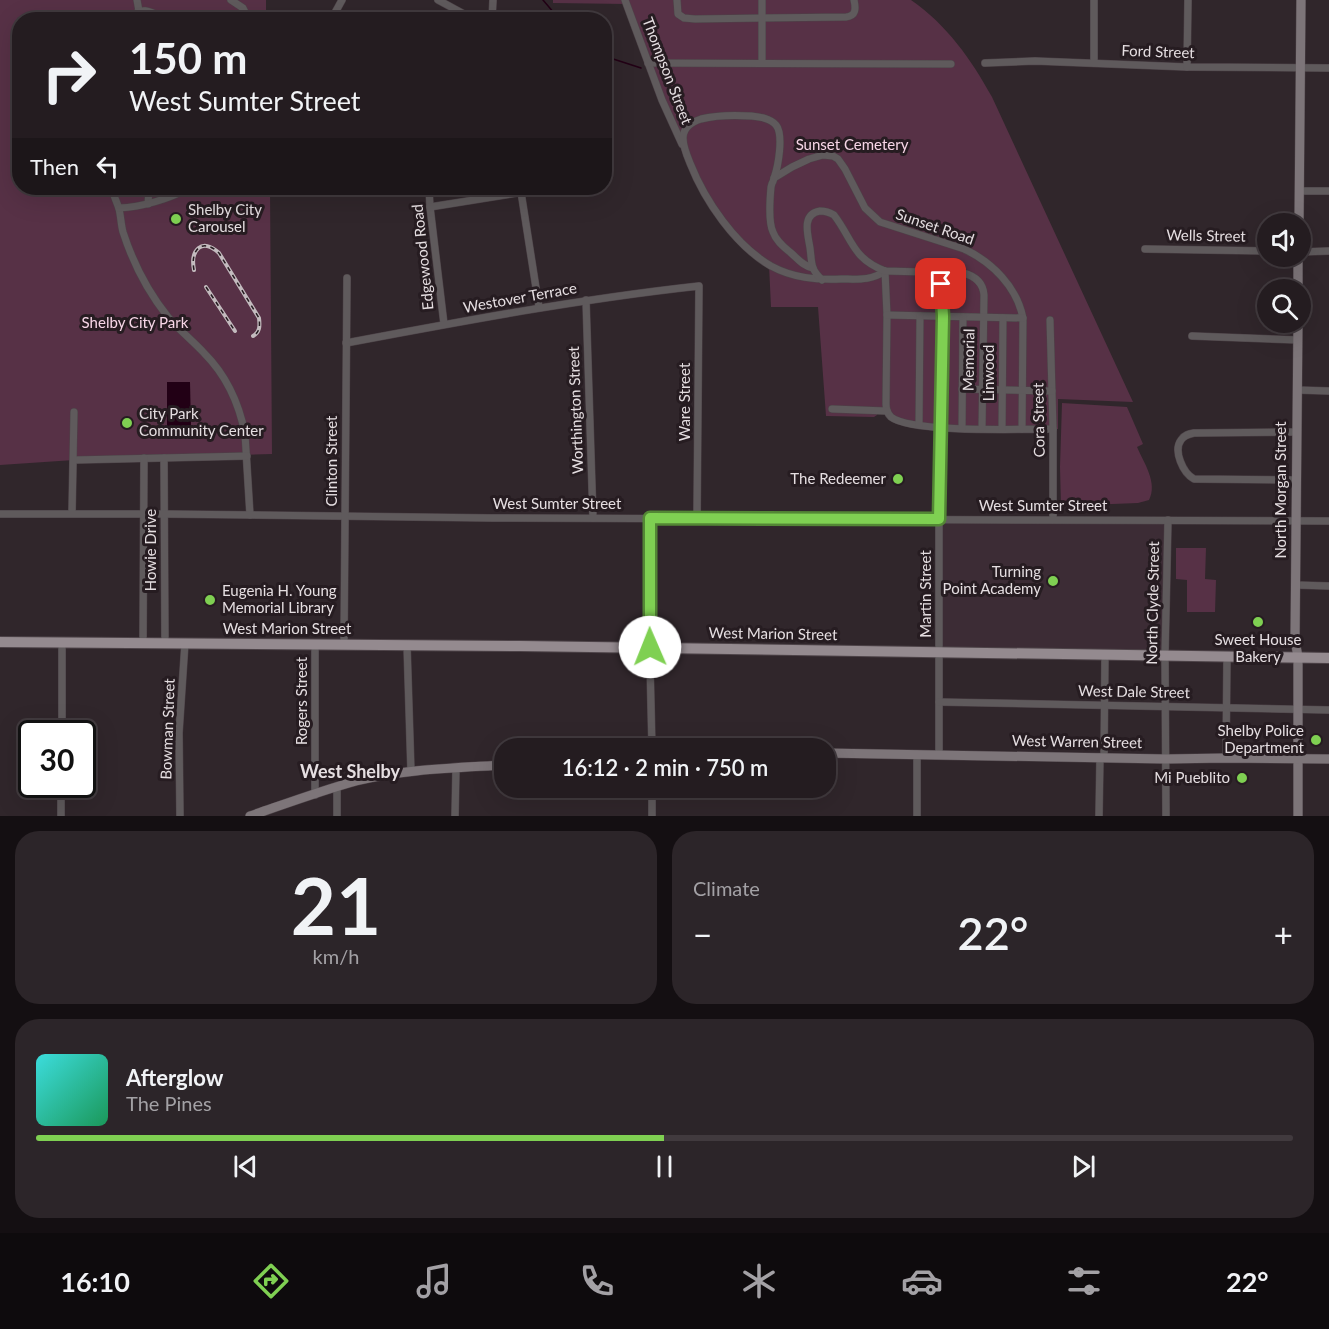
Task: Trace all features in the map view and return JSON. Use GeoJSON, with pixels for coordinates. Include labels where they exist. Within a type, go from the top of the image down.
{"type":"FeatureCollection","features":[{"type":"Feature","properties":{"kind":"main road"},"geometry":{"type":"LineString","coordinates":[[1299,213],[1301,0]]}},
{"type":"Feature","properties":{"kind":"main road","name":"North Morgan Street"},"geometry":{"type":"LineString","coordinates":[[1298,333],[1295,520],[1298,816]]}},
{"type":"Feature","properties":{"kind":"main road","name":"West Marion Street"},"geometry":{"type":"LineString","coordinates":[[0,642],[650,647],[1329,658]]}},
{"type":"Feature","properties":{"kind":"main road","name":"West Warren Street"},"geometry":{"type":"LineString","coordinates":[[836,753],[1166,759],[1329,759]]}},
{"type":"Feature","properties":{"kind":"main road"},"geometry":{"type":"LineString","coordinates":[[250,816],[365,780],[411,772],[494,766]]}},
{"type":"Feature","properties":{"kind":"street"},"geometry":{"type":"LineString","coordinates":[[137,0],[139,11],[152,12]]}},
{"type":"Feature","properties":{"kind":"street"},"geometry":{"type":"LineString","coordinates":[[231,0],[245,12]]}},
{"type":"Feature","properties":{"kind":"street"},"geometry":{"type":"LineString","coordinates":[[438,0],[460,12]]}},
{"type":"Feature","properties":{"kind":"street","name":"Thompson Street"},"geometry":{"type":"LineString","coordinates":[[625,0],[662,100],[698,183],[719,216],[742,242],[759,258],[780,270],[802,278],[868,279],[885,271]]}},
{"type":"Feature","properties":{"kind":"street"},"geometry":{"type":"LineString","coordinates":[[677,0],[677,11],[681,16],[694,19],[846,17],[852,16],[856,10],[854,0]]}},
{"type":"Feature","properties":{"kind":"street"},"geometry":{"type":"LineString","coordinates":[[762,0],[762,63]]}},
{"type":"Feature","properties":{"kind":"street"},"geometry":{"type":"LineString","coordinates":[[1094,0],[1094,63]]}},
{"type":"Feature","properties":{"kind":"street"},"geometry":{"type":"LineString","coordinates":[[1187,67],[1188,0]]}},
{"type":"Feature","properties":{"kind":"street","name":"Ford Street"},"geometry":{"type":"LineString","coordinates":[[985,63],[1035,61],[1187,67],[1329,68]]}},
{"type":"Feature","properties":{"kind":"street"},"geometry":{"type":"LineString","coordinates":[[648,63],[951,64]]}},
{"type":"Feature","properties":{"kind":"street","name":"Thompson Street"},"geometry":{"type":"LineString","coordinates":[[685,152],[682,139],[690,124],[726,116],[767,119],[776,124],[781,134],[774,178]]}},
{"type":"Feature","properties":{"kind":"street","name":"Sunset Road"},"geometry":{"type":"LineString","coordinates":[[774,178],[792,166],[818,156],[828,155],[838,159],[869,214],[880,222],[964,249],[986,261],[1014,292],[1023,318]]}},
{"type":"Feature","properties":{"kind":"street"},"geometry":{"type":"LineString","coordinates":[[774,178],[770,203],[772,231],[780,243],[803,264],[813,268]]}},
{"type":"Feature","properties":{"kind":"street"},"geometry":{"type":"LineString","coordinates":[[1300,190],[1329,191]]}},
{"type":"Feature","properties":{"kind":"street"},"geometry":{"type":"LineString","coordinates":[[114,195],[135,266],[151,293],[169,319],[206,354],[235,398],[243,422],[250,515]]}},
{"type":"Feature","properties":{"kind":"street"},"geometry":{"type":"LineString","coordinates":[[148,204],[149,195]]}},
{"type":"Feature","properties":{"kind":"street"},"geometry":{"type":"LineString","coordinates":[[118,208],[134,208],[171,195]]}},
{"type":"Feature","properties":{"kind":"street","name":"Edgewood Road"},"geometry":{"type":"LineString","coordinates":[[429,195],[444,324]]}},
{"type":"Feature","properties":{"kind":"street"},"geometry":{"type":"LineString","coordinates":[[430,207],[503,195]]}},
{"type":"Feature","properties":{"kind":"street"},"geometry":{"type":"LineString","coordinates":[[521,195],[539,307]]}},
{"type":"Feature","properties":{"kind":"street"},"geometry":{"type":"LineString","coordinates":[[822,280],[813,268],[807,221],[813,213],[825,211],[834,215],[859,255],[873,267],[885,271],[886,404],[887,411],[892,417],[919,425],[941,428],[1053,429]]}},
{"type":"Feature","properties":{"kind":"street","name":"Wells Street"},"geometry":{"type":"LineString","coordinates":[[1145,249],[1257,251]]}},
{"type":"Feature","properties":{"kind":"street"},"geometry":{"type":"LineString","coordinates":[[1311,252],[1329,251]]}},
{"type":"Feature","properties":{"kind":"street","name":"Memorial"},"geometry":{"type":"LineString","coordinates":[[885,271],[963,273],[977,279],[982,285],[982,428]]}},
{"type":"Feature","properties":{"kind":"street","name":"Martin Street"},"geometry":{"type":"LineString","coordinates":[[936,272],[941,284],[943,316],[939,519],[939,754]]}},
{"type":"Feature","properties":{"kind":"street","name":"Clinton Street"},"geometry":{"type":"LineString","coordinates":[[344,644],[347,278]]}},
{"type":"Feature","properties":{"kind":"street","name":"Westover Terrace"},"geometry":{"type":"LineString","coordinates":[[346,343],[539,307],[699,286]]}},
{"type":"Feature","properties":{"kind":"street","name":"Ware Street"},"geometry":{"type":"LineString","coordinates":[[698,519],[699,286]]}},
{"type":"Feature","properties":{"kind":"street","name":"Worthington Street"},"geometry":{"type":"LineString","coordinates":[[586,300],[593,518]]}},
{"type":"Feature","properties":{"kind":"street"},"geometry":{"type":"LineString","coordinates":[[887,315],[1023,318],[1022,429]]}},
{"type":"Feature","properties":{"kind":"street"},"geometry":{"type":"LineString","coordinates":[[919,425],[920,316]]}},
{"type":"Feature","properties":{"kind":"street"},"geometry":{"type":"LineString","coordinates":[[962,428],[963,317]]}},
{"type":"Feature","properties":{"kind":"street","name":"Linwood"},"geometry":{"type":"LineString","coordinates":[[1002,429],[1003,318]]}},
{"type":"Feature","properties":{"kind":"street","name":"Cora Street"},"geometry":{"type":"LineString","coordinates":[[1050,320],[1053,519]]}},
{"type":"Feature","properties":{"kind":"street"},"geometry":{"type":"LineString","coordinates":[[1192,336],[1298,340]]}},
{"type":"Feature","properties":{"kind":"street"},"geometry":{"type":"LineString","coordinates":[[962,389],[1052,391]]}},
{"type":"Feature","properties":{"kind":"street"},"geometry":{"type":"LineString","coordinates":[[1297,390],[1329,391]]}},
{"type":"Feature","properties":{"kind":"street"},"geometry":{"type":"LineString","coordinates":[[832,409],[887,411]]}},
{"type":"Feature","properties":{"kind":"street"},"geometry":{"type":"LineString","coordinates":[[72,513],[74,412]]}},
{"type":"Feature","properties":{"kind":"street"},"geometry":{"type":"LineString","coordinates":[[1296,432],[1194,433],[1182,438],[1178,448],[1185,471],[1189,477],[1194,479],[1296,480]]}},
{"type":"Feature","properties":{"kind":"street"},"geometry":{"type":"LineString","coordinates":[[74,460],[247,456]]}},
{"type":"Feature","properties":{"kind":"street","name":"Howie Drive"},"geometry":{"type":"LineString","coordinates":[[143,643],[144,458]]}},
{"type":"Feature","properties":{"kind":"street","name":"Howie Drive"},"geometry":{"type":"LineString","coordinates":[[164,458],[165,643]]}},
{"type":"Feature","properties":{"kind":"street","name":"West Sumter Street"},"geometry":{"type":"LineString","coordinates":[[0,514],[698,519],[1329,520]]}},
{"type":"Feature","properties":{"kind":"street"},"geometry":{"type":"LineString","coordinates":[[650,518],[652,738]]}},
{"type":"Feature","properties":{"kind":"street","name":"North Clyde Street"},"geometry":{"type":"LineString","coordinates":[[1166,816],[1165,655],[1168,520]]}},
{"type":"Feature","properties":{"kind":"street"},"geometry":{"type":"LineString","coordinates":[[1296,585],[1329,586]]}},
{"type":"Feature","properties":{"kind":"street"},"geometry":{"type":"LineString","coordinates":[[62,642],[62,720]]}},
{"type":"Feature","properties":{"kind":"street","name":"Bowman Street"},"geometry":{"type":"LineString","coordinates":[[180,816],[179,733],[185,643]]}},
{"type":"Feature","properties":{"kind":"street","name":"Rogers Street"},"geometry":{"type":"LineString","coordinates":[[315,644],[315,795]]}},
{"type":"Feature","properties":{"kind":"street"},"geometry":{"type":"LineString","coordinates":[[407,645],[411,772]]}},
{"type":"Feature","properties":{"kind":"street"},"geometry":{"type":"LineString","coordinates":[[1099,816],[1105,705],[1105,654]]}},
{"type":"Feature","properties":{"kind":"street"},"geometry":{"type":"LineString","coordinates":[[1226,758],[1227,656]]}},
{"type":"Feature","properties":{"kind":"street","name":"West Dale Street"},"geometry":{"type":"LineString","coordinates":[[939,702],[1329,710]]}},
{"type":"Feature","properties":{"kind":"street"},"geometry":{"type":"LineString","coordinates":[[917,754],[917,816]]}},
{"type":"Feature","properties":{"kind":"street"},"geometry":{"type":"LineString","coordinates":[[455,816],[456,768]]}},
{"type":"Feature","properties":{"kind":"street"},"geometry":{"type":"LineString","coordinates":[[337,787],[337,816]]}},
{"type":"Feature","properties":{"kind":"street"},"geometry":{"type":"LineString","coordinates":[[60,798],[62,816]]}},
{"type":"Feature","properties":{"kind":"street"},"geometry":{"type":"LineString","coordinates":[[652,798],[652,816]]}},
{"type":"Feature","properties":{"kind":"shaded area"},"geometry":{"type":"Polygon","coordinates":[[[167,382],[190,382],[191,426],[167,427],[167,382]]]}},
{"type":"Feature","properties":{"kind":"shaded area","name":"Turning Point Academy"},"geometry":{"type":"Polygon","coordinates":[[[939,519],[1168,520],[1165,655],[940,652],[939,519]]]}},
{"type":"Feature","properties":{"kind":"green space","name":"Shelby City Park"},"geometry":{"type":"Polygon","coordinates":[[[0,0],[266,0],[266,12],[12,12],[12,195],[270,195],[272,454],[74,460],[0,465],[0,0]]]}},
{"type":"Feature","properties":{"kind":"green space","name":"Sunset Cemetery"},"geometry":{"type":"Polygon","coordinates":[[[553,0],[911,0],[947,32],[976,69],[992,97],[1133,402],[1058,399],[1058,429],[941,428],[915,425],[879,411],[874,417],[826,416],[818,307],[771,307],[769,265],[742,242],[697,183],[627,4],[553,3],[553,0]]]}},
{"type":"Feature","properties":{"kind":"green space"},"geometry":{"type":"Polygon","coordinates":[[[1062,403],[1127,407],[1143,444],[1137,447],[1151,480],[1149,500],[1138,503],[1061,506],[1062,403]]]}},
{"type":"Feature","properties":{"kind":"green space"},"geometry":{"type":"Polygon","coordinates":[[[1176,548],[1206,548],[1205,579],[1216,580],[1215,612],[1187,612],[1187,580],[1176,579],[1176,548]]]}},
{"type":"Feature","properties":{"kind":"waterway"},"geometry":{"type":"LineString","coordinates":[[543,0],[553,12]]}},
{"type":"Feature","properties":{"kind":"waterway"},"geometry":{"type":"LineString","coordinates":[[612,59],[641,68]]}},
{"type":"Feature","properties":{"kind":"railway"},"geometry":{"type":"LineString","coordinates":[[194,270],[194,257],[199,248],[207,246],[219,253],[259,318],[259,328],[253,336]]}},
{"type":"Feature","properties":{"kind":"railway"},"geometry":{"type":"LineString","coordinates":[[206,287],[235,331]]}},
{"type":"Feature","properties":{"kind":"place","name":"Shelby City Carousel"},"geometry":{"type":"Point","coordinates":[176,219]}},
{"type":"Feature","properties":{"kind":"place","name":"City Park Community Center"},"geometry":{"type":"Point","coordinates":[127,423]}},
{"type":"Feature","properties":{"kind":"place","name":"The Redeemer"},"geometry":{"type":"Point","coordinates":[898,479]}},
{"type":"Feature","properties":{"kind":"place","name":"Turning Point Academy"},"geometry":{"type":"Point","coordinates":[1053,581]}},
{"type":"Feature","properties":{"kind":"place","name":"Eugenia H. Young Memorial Library"},"geometry":{"type":"Point","coordinates":[210,600]}},
{"type":"Feature","properties":{"kind":"place","name":"Sweet House Bakery"},"geometry":{"type":"Point","coordinates":[1258,622]}},
{"type":"Feature","properties":{"kind":"place","name":"Shelby Police Department"},"geometry":{"type":"Point","coordinates":[1316,740]}},
{"type":"Feature","properties":{"kind":"place","name":"Mi Pueblito"},"geometry":{"type":"Point","coordinates":[1242,778]}},
{"type":"Feature","properties":{"kind":"district","name":"West Shelby"},"geometry":{"type":"Point","coordinates":[350,772]}},
{"type":"Feature","properties":{"kind":"route"},"geometry":{"type":"LineString","coordinates":[[650,647],[650,518],[939,519],[943,316],[941,284]]}}]}
